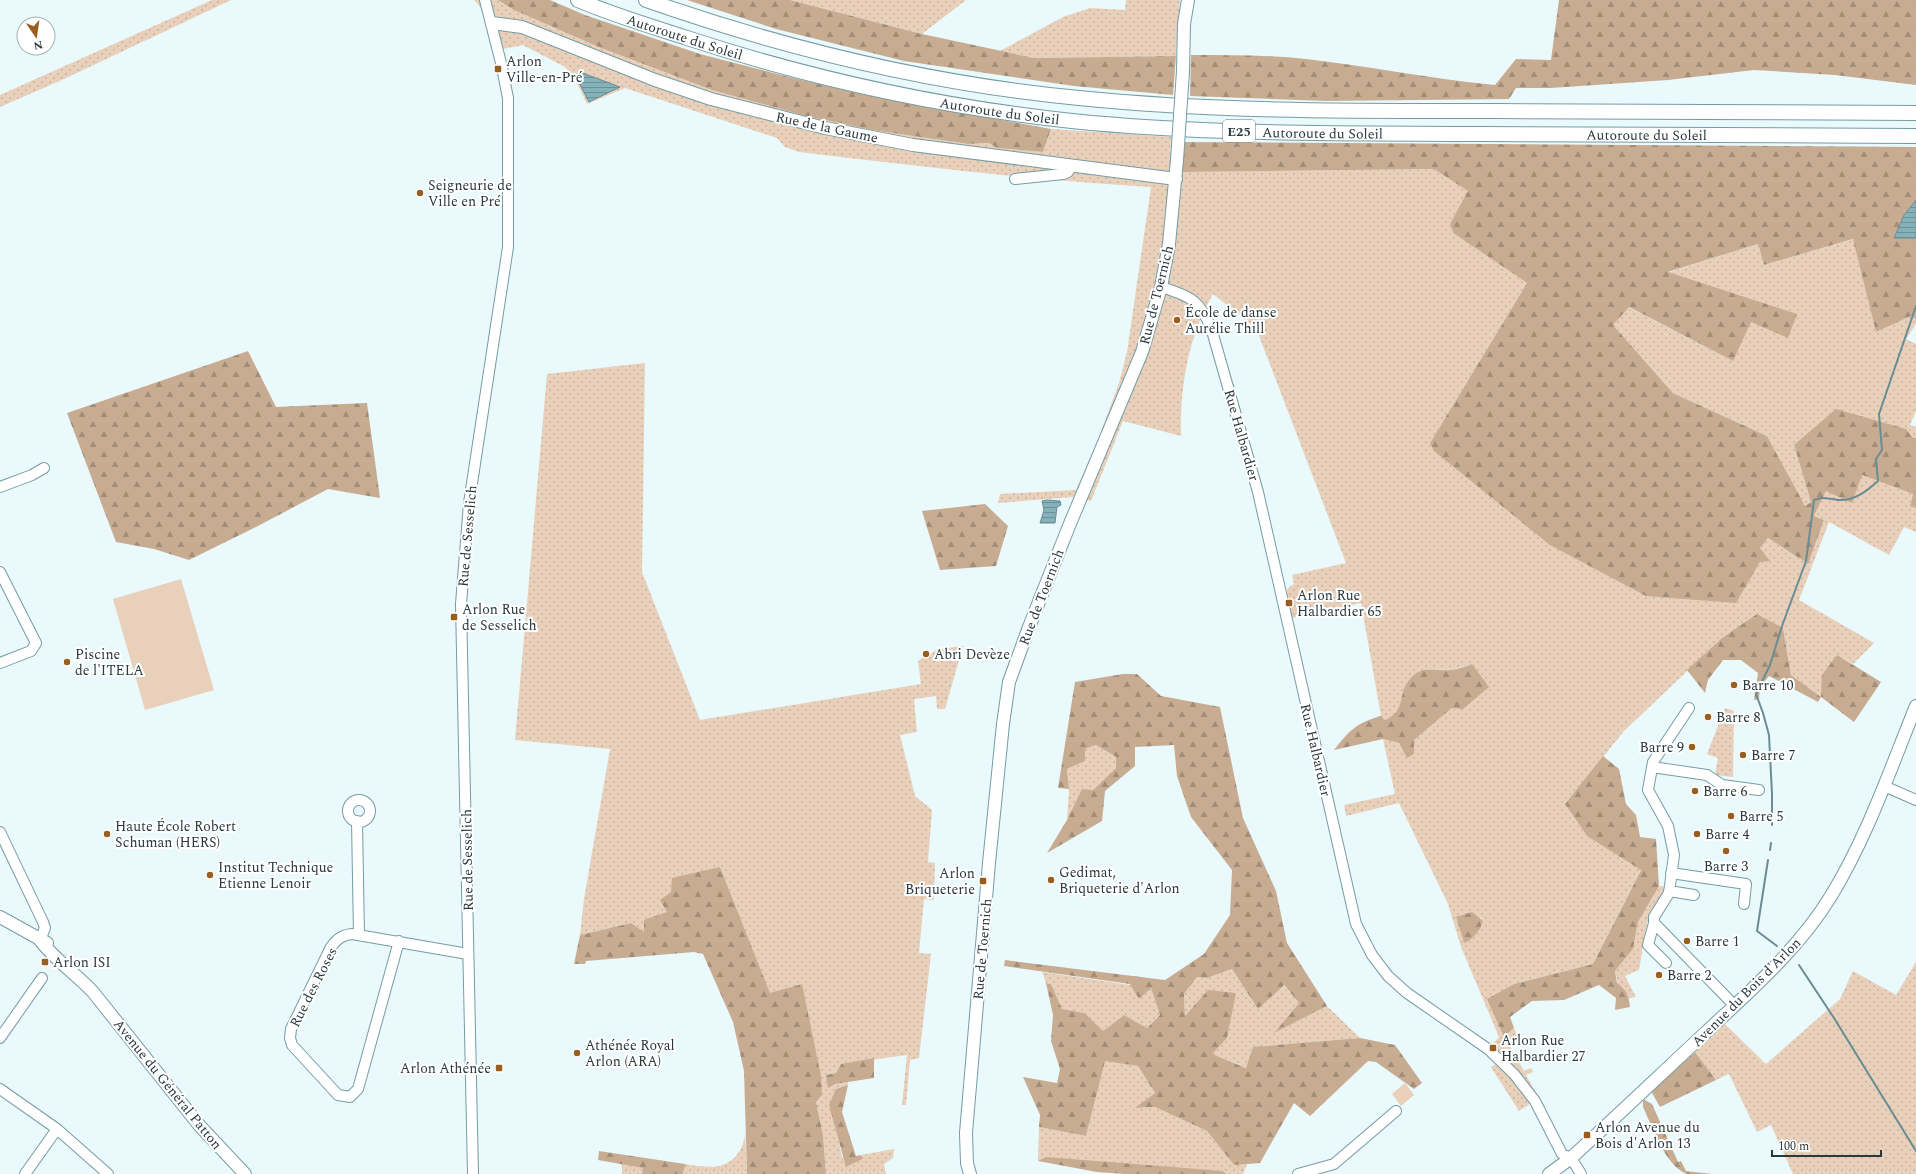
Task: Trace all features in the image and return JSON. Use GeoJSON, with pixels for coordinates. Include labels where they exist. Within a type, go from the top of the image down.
{"type":"FeatureCollection","features":[{"type":"Feature","properties":{"kind":"highway","name":"Autoroute du Soleil"},"geometry":{"type":"LineString","coordinates":[[578,0],[723,50],[818,76],[931,100],[1073,121],[1172,128],[1274,132],[1916,136]]}},
{"type":"Feature","properties":{"kind":"highway","name":"Autoroute du Soleil"},"geometry":{"type":"LineString","coordinates":[[646,0],[736,30],[794,47],[864,63],[955,81],[1076,98],[1188,106],[1290,110],[1916,113]]}},
{"type":"Feature","properties":{"kind":"main road","name":"Rue de Toernich"},"geometry":{"type":"LineString","coordinates":[[970,1174],[967,1163],[966,1133],[989,863],[1003,724],[1009,682],[1069,526],[1142,352],[1161,287],[1170,244],[1176,179],[1184,24],[1188,0]]}},
{"type":"Feature","properties":{"kind":"main road","name":"Rue de la Gaume"},"geometry":{"type":"LineString","coordinates":[[492,23],[522,27],[655,80],[769,115],[825,128],[913,144],[1176,179]]}},
{"type":"Feature","properties":{"kind":"main road","name":"Avenue du Bois d'Arlon"},"geometry":{"type":"LineString","coordinates":[[1549,1174],[1571,1158],[1735,1006],[1778,963],[1805,932],[1830,897],[1860,843],[1916,706]]}},
{"type":"Feature","properties":{"kind":"main road","name":"Avenue du Général Patton"},"geometry":{"type":"LineString","coordinates":[[0,917],[51,944],[74,963],[84,976],[93,992],[199,1125],[245,1174]]}},
{"type":"Feature","properties":{"kind":"street","name":"Rue de Sesselich"},"geometry":{"type":"LineString","coordinates":[[473,1174],[461,604],[469,503],[508,247],[508,98],[492,23],[485,0]]}},
{"type":"Feature","properties":{"kind":"street"},"geometry":{"type":"LineString","coordinates":[[1015,178],[1063,174],[1068,172],[1072,165]]}},
{"type":"Feature","properties":{"kind":"street","name":"Rue Halbardier"},"geometry":{"type":"LineString","coordinates":[[1161,287],[1185,294],[1199,306],[1206,315],[1212,331],[1258,492],[1356,924],[1372,955],[1388,976],[1407,993],[1488,1049],[1514,1074],[1534,1101],[1562,1154],[1571,1158],[1581,1174]]}},
{"type":"Feature","properties":{"kind":"street"},"geometry":{"type":"LineString","coordinates":[[0,487],[32,475],[44,468]]}},
{"type":"Feature","properties":{"kind":"street"},"geometry":{"type":"LineString","coordinates":[[0,572],[36,643],[31,651],[0,663]]}},
{"type":"Feature","properties":{"kind":"street"},"geometry":{"type":"LineString","coordinates":[[1666,963],[1648,945],[1654,923],[1654,917],[1665,901],[1669,891],[1674,855],[1668,826],[1648,790],[1653,762],[1689,708]]}},
{"type":"Feature","properties":{"kind":"street"},"geometry":{"type":"LineString","coordinates":[[1652,767],[1707,775],[1722,785],[1759,790]]}},
{"type":"Feature","properties":{"kind":"street"},"geometry":{"type":"LineString","coordinates":[[1884,786],[1916,800]]}},
{"type":"Feature","properties":{"kind":"street"},"geometry":{"type":"LineString","coordinates":[[357,822],[359,935]]}},
{"type":"Feature","properties":{"kind":"street"},"geometry":{"type":"LineString","coordinates":[[0,832],[45,928],[37,937]]}},
{"type":"Feature","properties":{"kind":"street"},"geometry":{"type":"LineString","coordinates":[[1671,873],[1746,884],[1744,904]]}},
{"type":"Feature","properties":{"kind":"street"},"geometry":{"type":"LineString","coordinates":[[1669,891],[1694,895]]}},
{"type":"Feature","properties":{"kind":"street"},"geometry":{"type":"LineString","coordinates":[[1654,923],[1735,1006]]}},
{"type":"Feature","properties":{"kind":"street","name":"Rue des Roses"},"geometry":{"type":"LineString","coordinates":[[399,941],[358,1089],[350,1097],[338,1096],[292,1045],[290,1034],[331,947],[342,936],[352,934],[399,941],[468,954]]}},
{"type":"Feature","properties":{"kind":"street"},"geometry":{"type":"LineString","coordinates":[[0,1038],[42,978]]}},
{"type":"Feature","properties":{"kind":"street"},"geometry":{"type":"LineString","coordinates":[[0,1089],[57,1129],[108,1174]]}},
{"type":"Feature","properties":{"kind":"street"},"geometry":{"type":"LineString","coordinates":[[1298,1174],[1334,1164],[1396,1111]]}},
{"type":"Feature","properties":{"kind":"street"},"geometry":{"type":"LineString","coordinates":[[25,1174],[57,1129]]}},
{"type":"Feature","properties":{"kind":"shaded area"},"geometry":{"type":"Polygon","coordinates":[[[212,0],[231,0],[64,79],[0,107],[0,95],[212,0]]]}},
{"type":"Feature","properties":{"kind":"shaded area"},"geometry":{"type":"Polygon","coordinates":[[[474,0],[498,0],[514,10],[601,48],[712,90],[806,116],[872,130],[968,144],[989,143],[997,148],[1043,152],[1051,129],[1171,137],[1170,159],[1184,161],[1183,172],[1434,169],[1469,191],[1450,224],[1453,233],[1527,283],[1430,443],[1736,602],[1760,562],[1760,548],[1768,538],[1808,564],[1824,520],[1814,516],[1826,491],[1862,475],[1913,494],[1910,505],[1916,508],[1916,532],[1904,527],[1889,555],[1829,522],[1799,600],[1874,643],[1853,664],[1837,655],[1821,697],[1791,675],[1783,628],[1722,638],[1624,731],[1565,804],[1587,836],[1641,869],[1593,964],[1514,984],[1504,1037],[1514,1028],[1517,1036],[1509,1045],[1524,1071],[1531,1068],[1533,1072],[1526,1075],[1539,1098],[1519,1111],[1491,1067],[1501,1060],[1488,1049],[1499,1037],[1461,947],[1448,904],[1399,803],[1346,816],[1344,805],[1395,794],[1383,739],[1399,743],[1407,757],[1414,754],[1414,740],[1452,708],[1472,664],[1451,670],[1427,669],[1404,690],[1401,705],[1393,717],[1385,720],[1381,716],[1361,603],[1292,618],[1286,594],[1288,588],[1294,584],[1292,575],[1346,563],[1256,328],[1213,294],[1197,328],[1187,362],[1182,398],[1181,436],[1123,421],[1091,501],[1073,497],[998,503],[1000,494],[1076,490],[1096,445],[1119,383],[1127,352],[1151,187],[1019,177],[799,152],[785,147],[777,138],[625,88],[587,104],[575,79],[565,67],[523,45],[503,49],[495,57],[486,19],[479,5],[474,0]],[[1456,917],[1464,943],[1482,918],[1456,917]]]}},
{"type":"Feature","properties":{"kind":"shaded area"},"geometry":{"type":"Polygon","coordinates":[[[790,0],[966,0],[922,34],[790,0]]]}},
{"type":"Feature","properties":{"kind":"shaded area"},"geometry":{"type":"Polygon","coordinates":[[[1126,0],[1180,0],[1176,56],[1034,58],[1000,51],[1063,17],[1090,8],[1125,10],[1126,0]]]}},
{"type":"Feature","properties":{"kind":"shaded area"},"geometry":{"type":"Polygon","coordinates":[[[1854,239],[1876,332],[1911,316],[1916,319],[1916,324],[1906,339],[1916,344],[1916,411],[1910,425],[1916,427],[1916,438],[1912,437],[1794,445],[1811,502],[1804,506],[1767,436],[1673,393],[1613,325],[1628,307],[1733,361],[1667,273],[1758,244],[1764,265],[1854,239]]]}},
{"type":"Feature","properties":{"kind":"shaded area"},"geometry":{"type":"Polygon","coordinates":[[[645,363],[642,572],[700,720],[921,684],[918,661],[938,649],[963,646],[945,709],[937,709],[936,696],[914,699],[917,732],[900,735],[915,796],[932,810],[928,862],[935,863],[934,900],[924,899],[919,953],[931,954],[919,1058],[910,1060],[906,1105],[902,1105],[907,1055],[841,1064],[836,1073],[826,1075],[835,1084],[848,1082],[848,1085],[836,1089],[837,1133],[842,1157],[861,1159],[861,1155],[894,1149],[893,1158],[884,1164],[886,1174],[826,1174],[823,1135],[816,1102],[802,984],[770,994],[720,867],[671,892],[667,912],[644,933],[631,923],[580,935],[584,899],[610,749],[515,740],[547,374],[645,363]]]}},
{"type":"Feature","properties":{"kind":"shaded area"},"geometry":{"type":"Polygon","coordinates":[[[181,579],[214,690],[145,710],[113,599],[181,579]]]}},
{"type":"Feature","properties":{"kind":"shaded area"},"geometry":{"type":"Polygon","coordinates":[[[1725,708],[1734,711],[1733,777],[1715,775],[1718,758],[1707,754],[1725,708]]]}},
{"type":"Feature","properties":{"kind":"shaded area"},"geometry":{"type":"Polygon","coordinates":[[[1096,745],[1116,757],[1116,768],[1093,790],[1067,820],[1069,789],[1067,769],[1085,761],[1085,749],[1096,745]]]}},
{"type":"Feature","properties":{"kind":"shaded area"},"geometry":{"type":"Polygon","coordinates":[[[1659,886],[1665,887],[1663,898],[1647,923],[1639,970],[1625,976],[1636,997],[1629,998],[1624,988],[1618,984],[1615,971],[1633,949],[1638,922],[1659,886]]]}},
{"type":"Feature","properties":{"kind":"shaded area"},"geometry":{"type":"Polygon","coordinates":[[[1916,962],[1916,1174],[1793,1174],[1771,1125],[1757,1132],[1729,1074],[1716,1080],[1695,1052],[1725,1024],[1766,1064],[1840,999],[1853,971],[1896,995],[1916,962]]]}},
{"type":"Feature","properties":{"kind":"shaded area"},"geometry":{"type":"Polygon","coordinates":[[[1232,969],[1258,1009],[1283,985],[1299,1003],[1275,1032],[1327,1006],[1360,1038],[1253,1047],[1247,1068],[1211,1054],[1185,1016],[1184,994],[1197,977],[1207,978],[1232,969]]]}},
{"type":"Feature","properties":{"kind":"shaded area"},"geometry":{"type":"Polygon","coordinates":[[[1042,972],[1151,988],[1160,1015],[1147,1028],[1124,1015],[1103,1031],[1085,1013],[1062,1009],[1051,984],[1046,983],[1042,972]]]}},
{"type":"Feature","properties":{"kind":"shaded area"},"geometry":{"type":"Polygon","coordinates":[[[1105,1060],[1138,1066],[1155,1093],[1136,1108],[1155,1107],[1207,1131],[1234,1165],[1247,1164],[1243,1174],[1226,1174],[1223,1171],[1038,1161],[1039,1127],[1086,1136],[1105,1060]]]}},
{"type":"Feature","properties":{"kind":"shaded area"},"geometry":{"type":"Polygon","coordinates":[[[1405,1083],[1414,1095],[1401,1106],[1392,1094],[1405,1083]]]}},
{"type":"Feature","properties":{"kind":"shaded area"},"geometry":{"type":"Polygon","coordinates":[[[745,1135],[747,1174],[683,1174],[685,1164],[714,1167],[728,1163],[740,1150],[745,1135]]]}},
{"type":"Feature","properties":{"kind":"shaded area"},"geometry":{"type":"Polygon","coordinates":[[[622,1164],[643,1168],[642,1174],[622,1174],[622,1164]]]}},
{"type":"Feature","properties":{"kind":"green space"},"geometry":{"type":"Polygon","coordinates":[[[498,0],[550,0],[585,15],[700,54],[793,78],[871,96],[1051,129],[1043,152],[997,148],[989,143],[968,144],[872,130],[806,116],[712,90],[601,48],[514,10],[498,0]]]}},
{"type":"Feature","properties":{"kind":"green space"},"geometry":{"type":"Polygon","coordinates":[[[687,0],[790,0],[922,34],[1034,58],[1176,56],[1173,95],[1074,86],[904,61],[776,29],[687,0]]]}},
{"type":"Feature","properties":{"kind":"green space"},"geometry":{"type":"Polygon","coordinates":[[[1559,0],[1916,0],[1916,85],[1835,75],[1754,70],[1668,80],[1551,88],[1516,88],[1509,99],[1326,101],[1190,96],[1191,55],[1234,55],[1306,59],[1495,85],[1516,59],[1551,60],[1559,0]]]}},
{"type":"Feature","properties":{"kind":"green space"},"geometry":{"type":"Polygon","coordinates":[[[1185,142],[1916,147],[1916,200],[1904,215],[1895,238],[1916,238],[1916,319],[1911,316],[1876,332],[1853,239],[1764,265],[1758,244],[1668,272],[1797,314],[1788,338],[1751,322],[1733,361],[1629,307],[1613,325],[1673,393],[1767,436],[1805,506],[1811,502],[1794,445],[1836,409],[1906,429],[1912,437],[1916,438],[1916,508],[1910,506],[1913,494],[1862,475],[1852,503],[1826,491],[1814,516],[1824,520],[1808,564],[1768,538],[1760,548],[1770,561],[1760,562],[1736,603],[1646,596],[1550,545],[1434,451],[1430,443],[1527,283],[1453,233],[1450,224],[1468,191],[1434,169],[1182,172],[1185,142]]]}},
{"type":"Feature","properties":{"kind":"green space"},"geometry":{"type":"Polygon","coordinates":[[[248,351],[276,407],[367,403],[380,498],[328,489],[189,560],[154,549],[116,542],[67,413],[248,351]]]}},
{"type":"Feature","properties":{"kind":"green space"},"geometry":{"type":"Polygon","coordinates":[[[985,504],[1008,526],[996,566],[940,570],[922,511],[985,504]]]}},
{"type":"Feature","properties":{"kind":"green space"},"geometry":{"type":"Polygon","coordinates":[[[1757,614],[1783,628],[1791,675],[1821,697],[1818,702],[1769,676],[1760,687],[1759,699],[1754,700],[1758,673],[1741,660],[1723,660],[1708,680],[1705,693],[1687,670],[1722,638],[1757,614]]]}},
{"type":"Feature","properties":{"kind":"green space"},"geometry":{"type":"Polygon","coordinates":[[[1837,655],[1881,682],[1854,722],[1821,697],[1822,675],[1837,655]]]}},
{"type":"Feature","properties":{"kind":"green space"},"geometry":{"type":"Polygon","coordinates":[[[1472,664],[1489,687],[1463,709],[1452,708],[1414,740],[1414,754],[1407,758],[1399,743],[1383,739],[1334,750],[1349,732],[1365,721],[1381,716],[1385,720],[1392,716],[1399,707],[1406,684],[1415,674],[1425,670],[1451,670],[1472,664]]]}},
{"type":"Feature","properties":{"kind":"green space"},"geometry":{"type":"Polygon","coordinates":[[[1123,674],[1137,674],[1161,696],[1220,707],[1243,818],[1276,891],[1287,943],[1327,1006],[1274,1033],[1299,1003],[1284,985],[1258,1009],[1232,969],[1207,978],[1197,977],[1184,994],[1185,1016],[1208,990],[1236,993],[1227,1038],[1212,1054],[1246,1068],[1253,1047],[1360,1038],[1395,1045],[1422,1083],[1414,1089],[1376,1062],[1368,1061],[1310,1116],[1294,1103],[1260,1163],[1234,1165],[1207,1131],[1155,1107],[1135,1108],[1155,1093],[1138,1066],[1105,1061],[1086,1136],[1039,1127],[1040,1115],[1023,1077],[1057,1083],[1060,1069],[1051,1041],[1053,1015],[1046,983],[1051,984],[1062,1009],[1085,1013],[1103,1031],[1124,1015],[1147,1028],[1160,1015],[1151,988],[1139,999],[1130,984],[1004,966],[1005,960],[1165,980],[1204,954],[1230,915],[1232,870],[1191,817],[1177,776],[1174,745],[1135,747],[1135,766],[1105,791],[1102,821],[1047,853],[1067,820],[1082,789],[1093,790],[1116,768],[1116,757],[1096,745],[1085,749],[1085,761],[1067,769],[1069,789],[1058,788],[1075,682],[1123,674]]]}},
{"type":"Feature","properties":{"kind":"green space"},"geometry":{"type":"Polygon","coordinates":[[[1603,756],[1619,769],[1626,804],[1636,815],[1640,837],[1656,839],[1659,886],[1638,922],[1633,949],[1615,971],[1617,983],[1627,994],[1630,1007],[1615,1010],[1616,998],[1599,985],[1564,1000],[1532,1001],[1510,1017],[1514,1028],[1504,1037],[1487,999],[1514,984],[1593,964],[1641,870],[1587,836],[1565,804],[1603,756]]]}},
{"type":"Feature","properties":{"kind":"green space"},"geometry":{"type":"Polygon","coordinates":[[[720,867],[770,993],[802,984],[821,1076],[822,1095],[816,1102],[823,1135],[826,1174],[747,1174],[744,1071],[733,1022],[703,954],[694,952],[586,961],[585,964],[574,964],[580,935],[631,923],[644,932],[644,920],[667,912],[660,900],[671,892],[672,878],[720,867]]]}},
{"type":"Feature","properties":{"kind":"green space"},"geometry":{"type":"Polygon","coordinates":[[[1472,912],[1482,920],[1481,927],[1470,940],[1464,943],[1456,917],[1472,912]]]}},
{"type":"Feature","properties":{"kind":"green space"},"geometry":{"type":"Polygon","coordinates":[[[1695,1052],[1716,1080],[1660,1107],[1651,1091],[1695,1052]]]}},
{"type":"Feature","properties":{"kind":"green space"},"geometry":{"type":"Polygon","coordinates":[[[874,1058],[874,1078],[835,1084],[828,1088],[826,1075],[836,1073],[841,1064],[874,1058]]]}},
{"type":"Feature","properties":{"kind":"green space"},"geometry":{"type":"Polygon","coordinates":[[[848,1085],[842,1112],[856,1156],[861,1155],[862,1159],[846,1167],[829,1105],[836,1089],[848,1085]]]}},
{"type":"Feature","properties":{"kind":"green space"},"geometry":{"type":"Polygon","coordinates":[[[1643,1099],[1652,1104],[1678,1162],[1681,1161],[1686,1171],[1712,1174],[1687,1174],[1679,1170],[1672,1163],[1660,1145],[1655,1134],[1643,1107],[1643,1099]]]}},
{"type":"Feature","properties":{"kind":"green space"},"geometry":{"type":"Polygon","coordinates":[[[599,1151],[685,1164],[683,1174],[642,1174],[643,1168],[598,1160],[599,1151]]]}},
{"type":"Feature","properties":{"kind":"green space"},"geometry":{"type":"Polygon","coordinates":[[[1046,1157],[1223,1171],[1226,1174],[1125,1174],[1097,1172],[1038,1161],[1046,1157]]]}},
{"type":"Feature","properties":{"kind":"water"},"geometry":{"type":"Polygon","coordinates":[[[580,72],[620,87],[589,102],[575,75],[580,72]]]}},
{"type":"Feature","properties":{"kind":"water"},"geometry":{"type":"Polygon","coordinates":[[[1916,200],[1916,238],[1894,238],[1904,215],[1916,200]]]}},
{"type":"Feature","properties":{"kind":"water"},"geometry":{"type":"Polygon","coordinates":[[[1042,501],[1060,501],[1061,505],[1057,507],[1055,523],[1040,523],[1044,510],[1042,501]]]}},
{"type":"Feature","properties":{"kind":"waterway"},"geometry":{"type":"LineString","coordinates":[[1772,825],[1769,735],[1756,694],[1770,665],[1782,626],[1806,561],[1814,500],[1824,498],[1839,500],[1850,499],[1865,492],[1878,481],[1876,459],[1882,450],[1879,414],[1916,306]]}},
{"type":"Feature","properties":{"kind":"waterway"},"geometry":{"type":"LineString","coordinates":[[1770,850],[1771,843]]}},
{"type":"Feature","properties":{"kind":"waterway"},"geometry":{"type":"LineString","coordinates":[[1768,860],[1757,931],[1777,946]]}},
{"type":"Feature","properties":{"kind":"waterway"},"geometry":{"type":"LineString","coordinates":[[1799,965],[1834,1018],[1916,1151]]}},
{"type":"Feature","properties":{"kind":"place","name":"Arlon Ville-en-Pré"},"geometry":{"type":"Point","coordinates":[498,69]}},
{"type":"Feature","properties":{"kind":"place","name":"Seigneurie de Ville en Pré"},"geometry":{"type":"Point","coordinates":[420,193]}},
{"type":"Feature","properties":{"kind":"place","name":"École de danse Aurélie Thill"},"geometry":{"type":"Point","coordinates":[1177,320]}},
{"type":"Feature","properties":{"kind":"place","name":"Arlon Rue Halbardier 65"},"geometry":{"type":"Point","coordinates":[1289,603]}},
{"type":"Feature","properties":{"kind":"place","name":"Arlon Rue de Sesselich"},"geometry":{"type":"Point","coordinates":[454,617]}},
{"type":"Feature","properties":{"kind":"place","name":"Abri Devèze"},"geometry":{"type":"Point","coordinates":[926,654]}},
{"type":"Feature","properties":{"kind":"place","name":"Piscine de l'ITELA"},"geometry":{"type":"Point","coordinates":[67,662]}},
{"type":"Feature","properties":{"kind":"place","name":"Barre 10"},"geometry":{"type":"Point","coordinates":[1734,685]}},
{"type":"Feature","properties":{"kind":"place","name":"Barre 8"},"geometry":{"type":"Point","coordinates":[1708,717]}},
{"type":"Feature","properties":{"kind":"place","name":"Barre 9"},"geometry":{"type":"Point","coordinates":[1692,747]}},
{"type":"Feature","properties":{"kind":"place","name":"Barre 7"},"geometry":{"type":"Point","coordinates":[1743,755]}},
{"type":"Feature","properties":{"kind":"place","name":"Barre 6"},"geometry":{"type":"Point","coordinates":[1695,791]}},
{"type":"Feature","properties":{"kind":"place","name":"Barre 5"},"geometry":{"type":"Point","coordinates":[1731,816]}},
{"type":"Feature","properties":{"kind":"place","name":"Haute École Robert Schuman (HERS)"},"geometry":{"type":"Point","coordinates":[107,834]}},
{"type":"Feature","properties":{"kind":"place","name":"Barre 4"},"geometry":{"type":"Point","coordinates":[1697,834]}},
{"type":"Feature","properties":{"kind":"place","name":"Barre 3"},"geometry":{"type":"Point","coordinates":[1726,851]}},
{"type":"Feature","properties":{"kind":"place","name":"Institut Technique Etienne Lenoir"},"geometry":{"type":"Point","coordinates":[210,875]}},
{"type":"Feature","properties":{"kind":"place","name":"Gedimat, Briqueterie d'Arlon"},"geometry":{"type":"Point","coordinates":[1051,880]}},
{"type":"Feature","properties":{"kind":"place","name":"Arlon Briqueterie"},"geometry":{"type":"Point","coordinates":[983,881]}},
{"type":"Feature","properties":{"kind":"place","name":"Barre 1"},"geometry":{"type":"Point","coordinates":[1687,941]}},
{"type":"Feature","properties":{"kind":"place","name":"Arlon ISI"},"geometry":{"type":"Point","coordinates":[45,962]}},
{"type":"Feature","properties":{"kind":"place","name":"Barre 2"},"geometry":{"type":"Point","coordinates":[1659,975]}},
{"type":"Feature","properties":{"kind":"place","name":"Arlon Rue Halbardier 27"},"geometry":{"type":"Point","coordinates":[1493,1048]}},
{"type":"Feature","properties":{"kind":"place","name":"Athénée Royal Arlon (ARA)"},"geometry":{"type":"Point","coordinates":[577,1053]}},
{"type":"Feature","properties":{"kind":"place","name":"Arlon Athénée"},"geometry":{"type":"Point","coordinates":[499,1068]}},
{"type":"Feature","properties":{"kind":"place","name":"Arlon Avenue du Bois d'Arlon 13"},"geometry":{"type":"Point","coordinates":[1587,1135]}}]}
